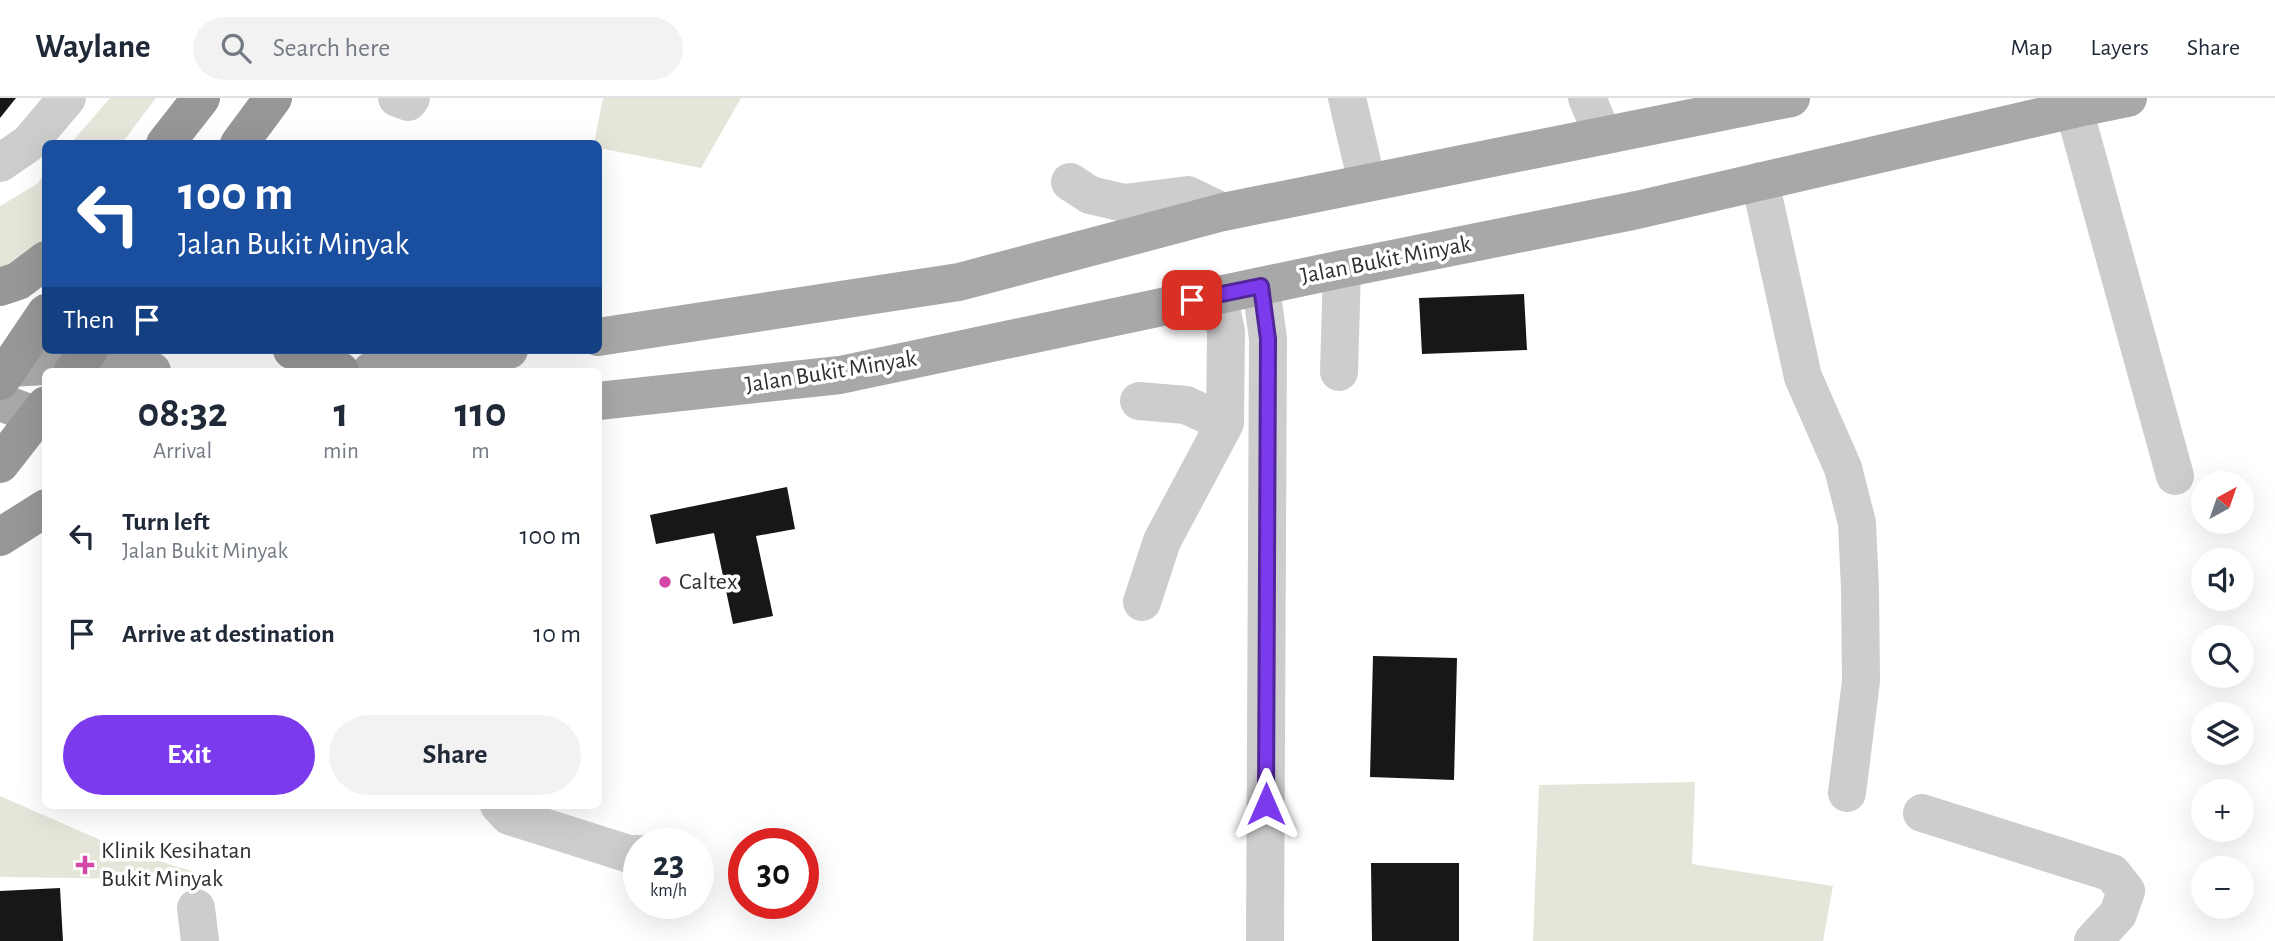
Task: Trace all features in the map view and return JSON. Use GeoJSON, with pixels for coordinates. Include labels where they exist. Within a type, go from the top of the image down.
{"type":"FeatureCollection","features":[{"type":"Feature","properties":{"kind":"highway"},"geometry":{"type":"LineString","coordinates":[[168,140],[201,98]]}},
{"type":"Feature","properties":{"kind":"highway"},"geometry":{"type":"LineString","coordinates":[[242,140],[273,98]]}},
{"type":"Feature","properties":{"kind":"highway"},"geometry":{"type":"LineString","coordinates":[[271,140],[286,98]]}},
{"type":"Feature","properties":{"kind":"highway"},"geometry":{"type":"LineString","coordinates":[[0,287],[18,281],[42,263]]}},
{"type":"Feature","properties":{"kind":"highway"},"geometry":{"type":"LineString","coordinates":[[3,379],[42,319]]}},
{"type":"Feature","properties":{"kind":"highway"},"geometry":{"type":"LineString","coordinates":[[301,354],[334,368]]}},
{"type":"Feature","properties":{"kind":"highway"},"geometry":{"type":"LineString","coordinates":[[0,464],[42,414]]}},
{"type":"Feature","properties":{"kind":"highway"},"geometry":{"type":"LineString","coordinates":[[0,537],[42,511]]}},
{"type":"Feature","properties":{"kind":"main road"},"geometry":{"type":"LineString","coordinates":[[602,336],[959,282],[1223,212],[1791,98]]}},
{"type":"Feature","properties":{"kind":"main road","name":"Jalan Bukit Minyak"},"geometry":{"type":"LineString","coordinates":[[602,405],[840,375],[1637,210],[1760,181],[1991,113],[2128,98]]}},
{"type":"Feature","properties":{"kind":"main road"},"geometry":{"type":"LineString","coordinates":[[390,368],[483,354]]}},
{"type":"Feature","properties":{"kind":"main road"},"geometry":{"type":"LineString","coordinates":[[53,368],[80,362],[128,368]]}},
{"type":"Feature","properties":{"kind":"main road"},"geometry":{"type":"LineString","coordinates":[[3,379],[42,370]]}},
{"type":"Feature","properties":{"kind":"main road"},"geometry":{"type":"LineString","coordinates":[[3,379],[42,412]]}},
{"type":"Feature","properties":{"kind":"street"},"geometry":{"type":"LineString","coordinates":[[0,163],[29,143],[67,98]]}},
{"type":"Feature","properties":{"kind":"street"},"geometry":{"type":"LineString","coordinates":[[397,98],[408,102],[411,98]]}},
{"type":"Feature","properties":{"kind":"street"},"geometry":{"type":"LineString","coordinates":[[1347,98],[1367,183]]}},
{"type":"Feature","properties":{"kind":"street"},"geometry":{"type":"LineString","coordinates":[[1587,98],[1603,136]]}},
{"type":"Feature","properties":{"kind":"street"},"geometry":{"type":"LineString","coordinates":[[2067,103],[2175,476]]}},
{"type":"Feature","properties":{"kind":"street"},"geometry":{"type":"LineString","coordinates":[[1760,181],[1803,377],[1843,468],[1857,523],[1861,681],[1847,793]]}},
{"type":"Feature","properties":{"kind":"street"},"geometry":{"type":"LineString","coordinates":[[1070,182],[1090,195],[1125,203],[1188,195],[1223,212]]}},
{"type":"Feature","properties":{"kind":"street"},"geometry":{"type":"LineString","coordinates":[[1339,372],[1342,269]]}},
{"type":"Feature","properties":{"kind":"street"},"geometry":{"type":"LineString","coordinates":[[1261,286],[1268,339],[1265,941]]}},
{"type":"Feature","properties":{"kind":"street"},"geometry":{"type":"LineString","coordinates":[[1142,602],[1162,541],[1225,423],[1226,331],[1218,295]]}},
{"type":"Feature","properties":{"kind":"street"},"geometry":{"type":"LineString","coordinates":[[1139,401],[1186,405],[1225,423]]}},
{"type":"Feature","properties":{"kind":"street"},"geometry":{"type":"LineString","coordinates":[[503,809],[509,816],[623,852]]}},
{"type":"Feature","properties":{"kind":"street"},"geometry":{"type":"LineString","coordinates":[[1922,813],[2112,873],[2126,891],[2118,914],[2093,941]]}},
{"type":"Feature","properties":{"kind":"shaded area"},"geometry":{"type":"Polygon","coordinates":[[[110,98],[156,98],[124,140],[74,140],[110,98]]]}},
{"type":"Feature","properties":{"kind":"shaded area"},"geometry":{"type":"Polygon","coordinates":[[[603,98],[741,98],[701,168],[602,149],[602,140],[595,140],[603,98]]]}},
{"type":"Feature","properties":{"kind":"shaded area"},"geometry":{"type":"Polygon","coordinates":[[[42,178],[42,245],[0,278],[0,206],[37,184],[42,178]]]}},
{"type":"Feature","properties":{"kind":"shaded area"},"geometry":{"type":"Polygon","coordinates":[[[1695,782],[1692,864],[1833,886],[1823,941],[1533,941],[1539,785],[1695,782]]]}},
{"type":"Feature","properties":{"kind":"shaded area"},"geometry":{"type":"Polygon","coordinates":[[[0,796],[121,849],[220,880],[0,877],[0,796]]]}},
{"type":"Feature","properties":{"kind":"building"},"geometry":{"type":"Polygon","coordinates":[[[0,98],[16,98],[0,118],[0,98]]]}},
{"type":"Feature","properties":{"kind":"building"},"geometry":{"type":"Polygon","coordinates":[[[1524,294],[1527,350],[1422,354],[1419,298],[1524,294]]]}},
{"type":"Feature","properties":{"kind":"building"},"geometry":{"type":"Polygon","coordinates":[[[787,487],[795,529],[756,536],[773,616],[733,624],[714,533],[656,544],[650,515],[787,487]]]}},
{"type":"Feature","properties":{"kind":"building"},"geometry":{"type":"Polygon","coordinates":[[[1373,656],[1457,658],[1454,780],[1370,777],[1373,656]]]}},
{"type":"Feature","properties":{"kind":"building"},"geometry":{"type":"Polygon","coordinates":[[[1371,863],[1459,863],[1459,941],[1372,941],[1371,863]]]}},
{"type":"Feature","properties":{"kind":"building"},"geometry":{"type":"Polygon","coordinates":[[[60,888],[63,941],[0,941],[0,891],[60,888]]]}},
{"type":"Feature","properties":{"kind":"place","name":"Caltex"},"geometry":{"type":"Point","coordinates":[665,582]}},
{"type":"Feature","properties":{"kind":"place","name":"Klinik Kesihatan Bukit Minyak"},"geometry":{"type":"Point","coordinates":[85,865]}},
{"type":"Feature","properties":{"kind":"route"},"geometry":{"type":"LineString","coordinates":[[1192,300],[1261,286],[1268,339],[1266,804]]}}]}
